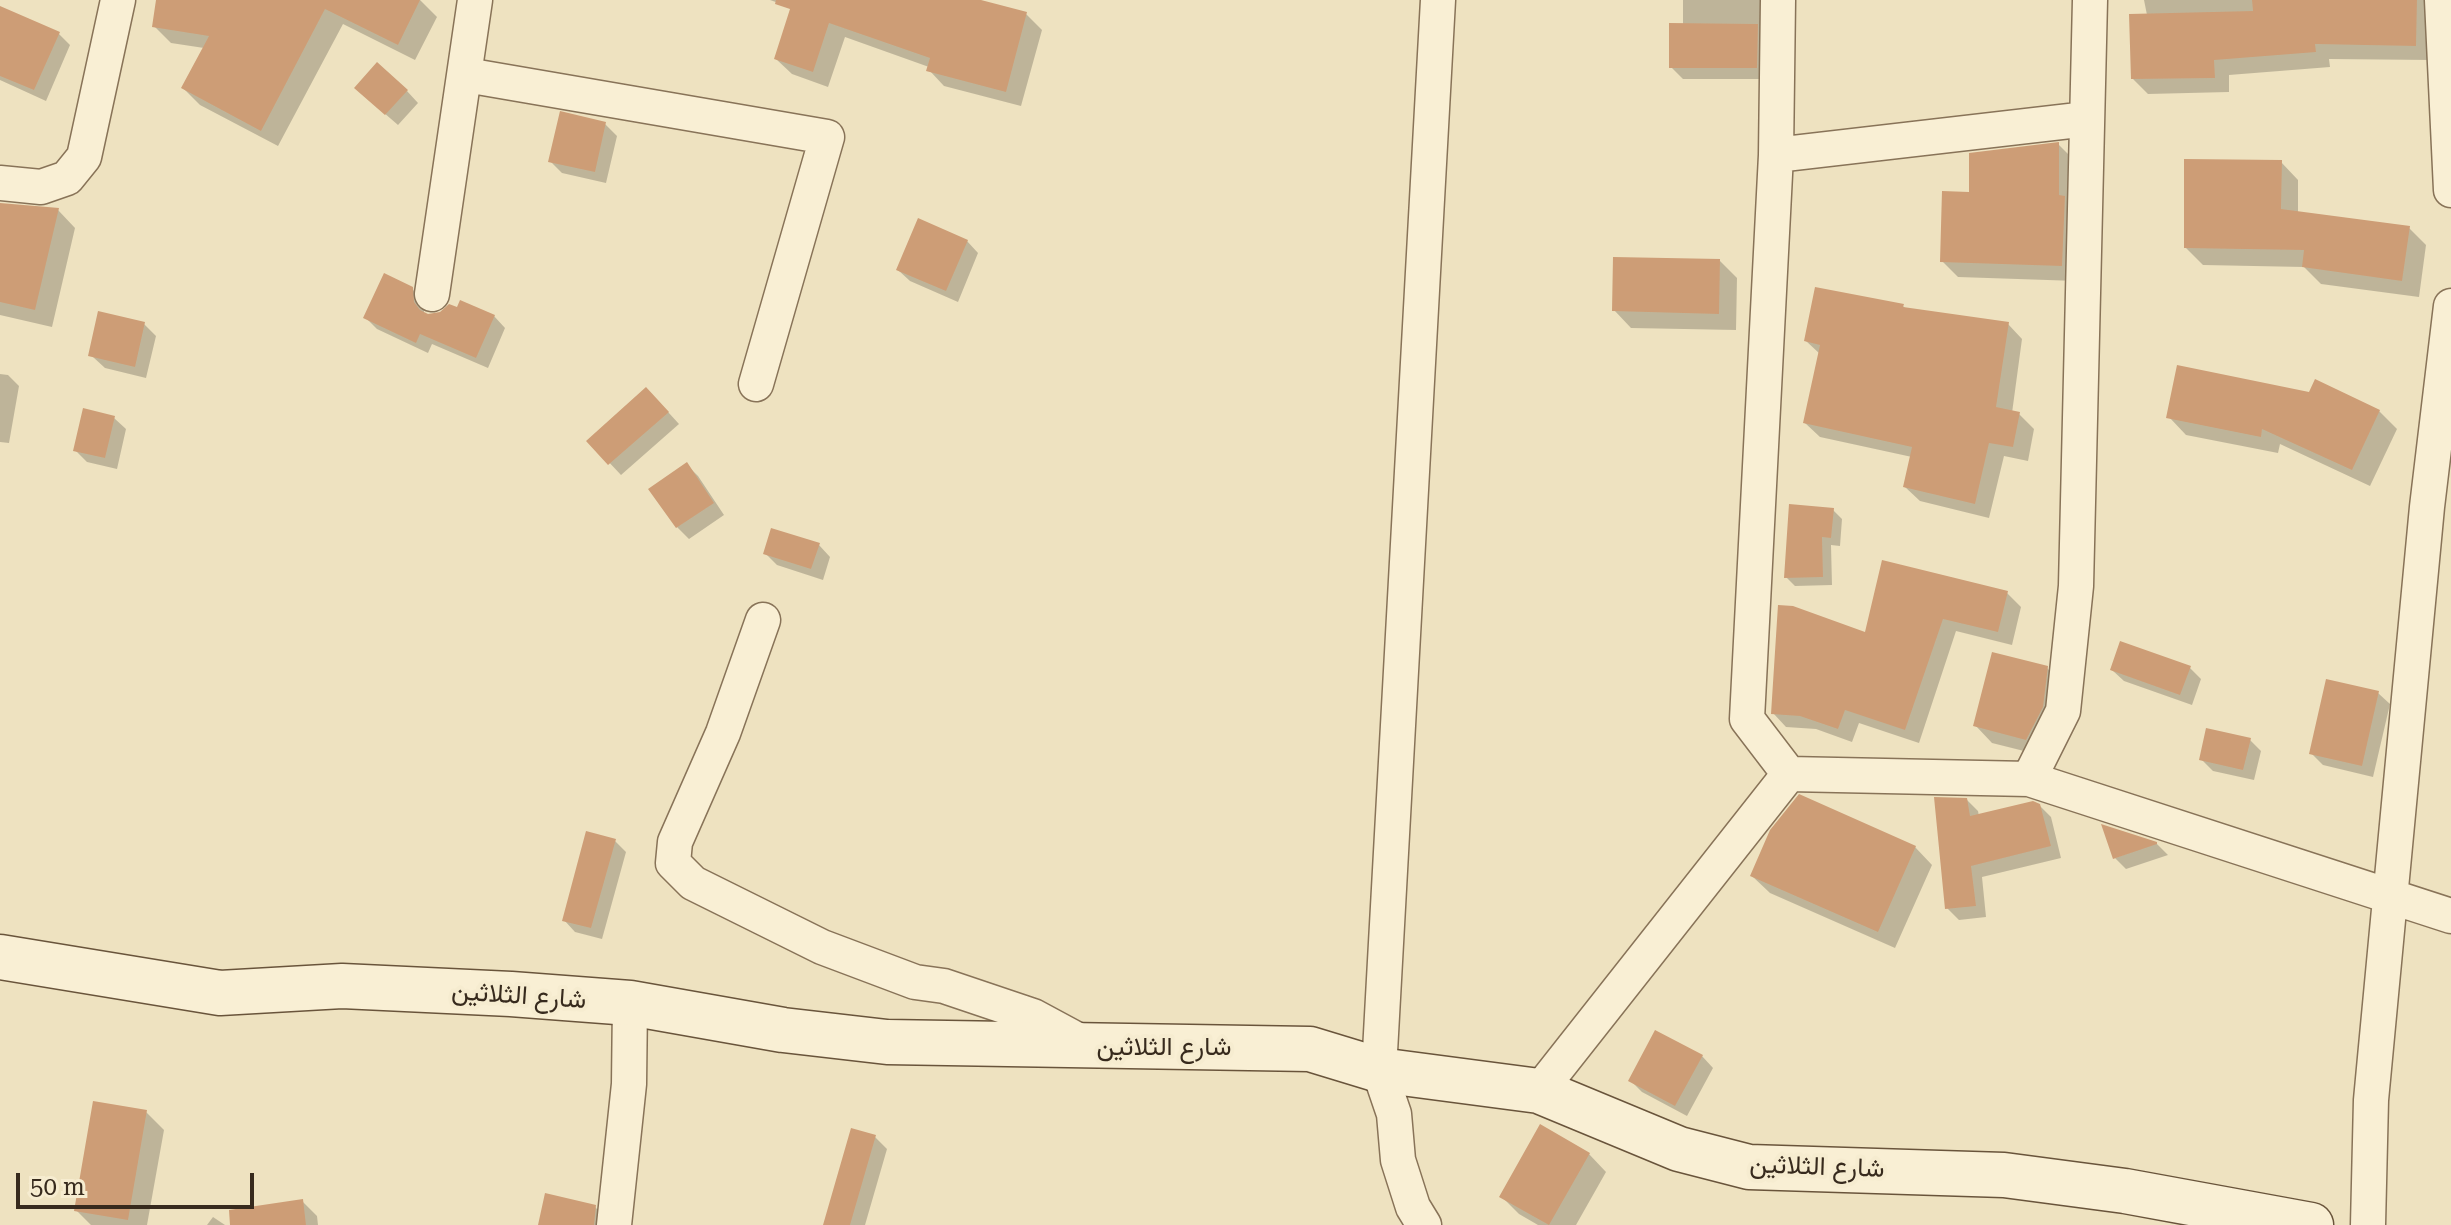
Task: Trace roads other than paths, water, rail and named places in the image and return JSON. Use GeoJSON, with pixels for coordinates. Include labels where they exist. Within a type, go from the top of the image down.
{"type":"FeatureCollection","features":[{"type":"Feature","properties":{"kind":"street"},"geometry":{"type":"LineString","coordinates":[[0,183],[41,187],[67,178],[84,157],[118,0]]}},
{"type":"Feature","properties":{"kind":"street"},"geometry":{"type":"LineString","coordinates":[[432,294],[475,0]]}},
{"type":"Feature","properties":{"kind":"street"},"geometry":{"type":"LineString","coordinates":[[1424,1225],[1413,1207],[1398,1160],[1394,1114],[1379,1070],[1438,0]]}},
{"type":"Feature","properties":{"kind":"street"},"geometry":{"type":"LineString","coordinates":[[1778,0],[1776,155],[1747,719],[1789,774]]}},
{"type":"Feature","properties":{"kind":"street"},"geometry":{"type":"LineString","coordinates":[[2029,779],[2063,711],[2076,586],[2090,0]]}},
{"type":"Feature","properties":{"kind":"street"},"geometry":{"type":"LineString","coordinates":[[2442,0],[2451,190]]}},
{"type":"Feature","properties":{"kind":"street"},"geometry":{"type":"LineString","coordinates":[[466,75],[827,137],[756,384]]}},
{"type":"Feature","properties":{"kind":"street"},"geometry":{"type":"LineString","coordinates":[[1776,155],[2087,119]]}},
{"type":"Feature","properties":{"kind":"street"},"geometry":{"type":"LineString","coordinates":[[2368,1225],[2371,1100],[2427,507],[2451,306]]}},
{"type":"Feature","properties":{"kind":"street"},"geometry":{"type":"LineString","coordinates":[[763,620],[723,733],[675,842],[673,863],[693,883],[822,947],[915,982],[944,986],[1033,1016],[1089,1046]]}},
{"type":"Feature","properties":{"kind":"street"},"geometry":{"type":"LineString","coordinates":[[1789,774],[2029,779],[2451,916]]}},
{"type":"Feature","properties":{"kind":"street"},"geometry":{"type":"LineString","coordinates":[[1539,1091],[1789,774]]}},
{"type":"Feature","properties":{"kind":"street","name":"شارع الثلاثين"},"geometry":{"type":"LineString","coordinates":[[0,957],[220,993],[342,986],[511,994],[630,1003],[783,1030],[887,1042],[1310,1049],[1379,1070],[1539,1091],[1613,1119],[1679,1149],[1749,1167],[2004,1175],[2125,1191],[2311,1225]]}},
{"type":"Feature","properties":{"kind":"street"},"geometry":{"type":"LineString","coordinates":[[614,1225],[629,1084],[630,1003]]}}]}
